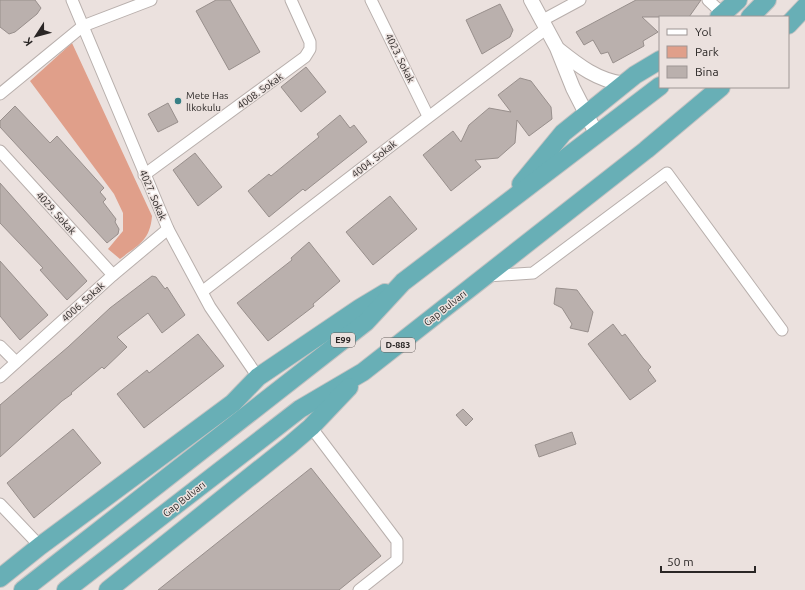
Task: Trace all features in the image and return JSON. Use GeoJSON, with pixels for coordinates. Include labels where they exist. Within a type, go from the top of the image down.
{"type":"FeatureCollection","features":[{"type":"Feature","properties":{"kind":"highway"},"geometry":{"type":"LineString","coordinates":[[721,16],[738,0]]}},
{"type":"Feature","properties":{"kind":"highway"},"geometry":{"type":"LineString","coordinates":[[751,16],[767,0]]}},
{"type":"Feature","properties":{"kind":"highway"},"geometry":{"type":"LineString","coordinates":[[789,24],[805,6]]}},
{"type":"Feature","properties":{"kind":"highway"},"geometry":{"type":"LineString","coordinates":[[504,205],[563,133],[624,84],[659,61]]}},
{"type":"Feature","properties":{"kind":"highway","name":"E99"},"geometry":{"type":"LineString","coordinates":[[23,590],[366,322],[403,282],[659,87]]}},
{"type":"Feature","properties":{"kind":"highway","name":"Gap Bulvarı"},"geometry":{"type":"LineString","coordinates":[[66,590],[300,409],[363,372],[646,150],[720,88]]}},
{"type":"Feature","properties":{"kind":"highway"},"geometry":{"type":"LineString","coordinates":[[0,578],[40,546],[233,403],[258,377],[360,308],[403,282]]}},
{"type":"Feature","properties":{"kind":"highway"},"geometry":{"type":"LineString","coordinates":[[108,590],[311,427],[363,372]]}},
{"type":"Feature","properties":{"kind":"street","name":"4027. Sokak"},"geometry":{"type":"LineString","coordinates":[[72,0],[144,175],[168,229],[203,290],[210,307],[258,377]]}},
{"type":"Feature","properties":{"kind":"street"},"geometry":{"type":"LineString","coordinates":[[0,94],[83,26],[151,0]]}},
{"type":"Feature","properties":{"kind":"street","name":"4008. Sokak"},"geometry":{"type":"LineString","coordinates":[[144,175],[305,57],[310,49],[310,42],[291,0]]}},
{"type":"Feature","properties":{"kind":"street","name":"4023. Sokak"},"geometry":{"type":"LineString","coordinates":[[371,0],[428,116]]}},
{"type":"Feature","properties":{"kind":"street"},"geometry":{"type":"LineString","coordinates":[[531,0],[557,48],[573,88],[597,135]]}},
{"type":"Feature","properties":{"kind":"street","name":"4004. Sokak"},"geometry":{"type":"LineString","coordinates":[[203,290],[374,160],[544,25],[580,0]]}},
{"type":"Feature","properties":{"kind":"street"},"geometry":{"type":"LineString","coordinates":[[708,0],[721,16]]}},
{"type":"Feature","properties":{"kind":"street"},"geometry":{"type":"LineString","coordinates":[[557,48],[583,69],[596,76],[624,84]]}},
{"type":"Feature","properties":{"kind":"street","name":"4029. Sokak"},"geometry":{"type":"LineString","coordinates":[[0,150],[113,275]]}},
{"type":"Feature","properties":{"kind":"street"},"geometry":{"type":"LineString","coordinates":[[486,276],[533,273],[667,173],[782,330]]}},
{"type":"Feature","properties":{"kind":"street","name":"4006. Sokak"},"geometry":{"type":"LineString","coordinates":[[0,376],[113,275],[168,229]]}},
{"type":"Feature","properties":{"kind":"street"},"geometry":{"type":"LineString","coordinates":[[0,346],[16,362]]}},
{"type":"Feature","properties":{"kind":"street"},"geometry":{"type":"LineString","coordinates":[[311,427],[397,541],[397,560],[359,590]]}},
{"type":"Feature","properties":{"kind":"street"},"geometry":{"type":"LineString","coordinates":[[0,504],[40,546]]}},
{"type":"Feature","properties":{"kind":"green space"},"geometry":{"type":"Polygon","coordinates":[[[72,43],[152,216],[149,231],[146,237],[138,246],[120,259],[108,249],[123,231],[123,213],[114,194],[30,81],[72,43]]]}},
{"type":"Feature","properties":{"kind":"building"},"geometry":{"type":"Polygon","coordinates":[[[0,0],[35,0],[41,8],[37,14],[15,32],[9,34],[0,27],[0,0]]]}},
{"type":"Feature","properties":{"kind":"building"},"geometry":{"type":"Polygon","coordinates":[[[216,0],[230,0],[260,52],[229,70],[196,11],[216,0]]]}},
{"type":"Feature","properties":{"kind":"building"},"geometry":{"type":"Polygon","coordinates":[[[636,0],[701,0],[690,16],[642,17],[658,32],[643,41],[644,46],[613,63],[608,52],[601,54],[593,40],[584,45],[576,32],[636,0]]]}},
{"type":"Feature","properties":{"kind":"building"},"geometry":{"type":"Polygon","coordinates":[[[500,4],[513,30],[510,37],[482,54],[466,20],[500,4]]]}},
{"type":"Feature","properties":{"kind":"building"},"geometry":{"type":"Polygon","coordinates":[[[306,67],[326,92],[301,112],[281,87],[306,67]]]}},
{"type":"Feature","properties":{"kind":"building"},"geometry":{"type":"Polygon","coordinates":[[[520,78],[531,81],[551,107],[552,119],[529,136],[517,120],[515,143],[498,158],[475,160],[481,167],[451,191],[423,155],[453,131],[461,142],[469,125],[489,108],[511,112],[498,95],[520,78]]]}},
{"type":"Feature","properties":{"kind":"building"},"geometry":{"type":"Polygon","coordinates":[[[168,103],[178,122],[158,132],[148,114],[168,103]]]}},
{"type":"Feature","properties":{"kind":"building"},"geometry":{"type":"Polygon","coordinates":[[[15,106],[50,143],[57,136],[104,188],[100,192],[106,199],[103,202],[116,219],[115,222],[119,229],[118,234],[107,243],[0,127],[0,121],[15,106]]]}},
{"type":"Feature","properties":{"kind":"building"},"geometry":{"type":"Polygon","coordinates":[[[340,115],[350,128],[354,125],[367,142],[305,191],[303,189],[269,217],[248,191],[269,174],[271,176],[319,137],[317,134],[340,115]]]}},
{"type":"Feature","properties":{"kind":"building"},"geometry":{"type":"Polygon","coordinates":[[[195,153],[222,187],[198,206],[173,170],[195,153]]]}},
{"type":"Feature","properties":{"kind":"building"},"geometry":{"type":"Polygon","coordinates":[[[0,183],[87,281],[67,300],[40,270],[43,268],[0,223],[0,183]]]}},
{"type":"Feature","properties":{"kind":"building"},"geometry":{"type":"Polygon","coordinates":[[[390,196],[417,229],[373,265],[346,232],[390,196]]]}},
{"type":"Feature","properties":{"kind":"building"},"geometry":{"type":"Polygon","coordinates":[[[309,242],[340,281],[313,304],[314,306],[268,341],[237,303],[292,260],[291,258],[309,242]]]}},
{"type":"Feature","properties":{"kind":"building"},"geometry":{"type":"Polygon","coordinates":[[[0,261],[48,315],[20,340],[0,316],[0,261]]]}},
{"type":"Feature","properties":{"kind":"building"},"geometry":{"type":"Polygon","coordinates":[[[152,276],[156,277],[165,289],[167,287],[185,315],[162,333],[148,313],[117,337],[127,347],[104,369],[102,367],[71,393],[72,394],[62,401],[0,457],[0,405],[68,347],[110,308],[152,276]]]}},
{"type":"Feature","properties":{"kind":"building"},"geometry":{"type":"Polygon","coordinates":[[[556,288],[577,290],[593,312],[588,332],[570,328],[572,324],[562,308],[554,304],[556,288]]]}},
{"type":"Feature","properties":{"kind":"building"},"geometry":{"type":"Polygon","coordinates":[[[613,324],[622,336],[625,334],[651,367],[648,370],[656,381],[630,400],[588,344],[613,324]]]}},
{"type":"Feature","properties":{"kind":"building"},"geometry":{"type":"Polygon","coordinates":[[[198,334],[224,366],[144,428],[117,394],[147,370],[149,373],[198,334]]]}},
{"type":"Feature","properties":{"kind":"building"},"geometry":{"type":"Polygon","coordinates":[[[463,409],[473,419],[466,426],[456,415],[463,409]]]}},
{"type":"Feature","properties":{"kind":"building"},"geometry":{"type":"Polygon","coordinates":[[[73,429],[101,463],[34,518],[7,483],[73,429]]]}},
{"type":"Feature","properties":{"kind":"building"},"geometry":{"type":"Polygon","coordinates":[[[572,432],[576,444],[539,457],[535,445],[572,432]]]}},
{"type":"Feature","properties":{"kind":"building"},"geometry":{"type":"Polygon","coordinates":[[[311,468],[381,556],[339,590],[158,590],[311,468]]]}},
{"type":"Feature","properties":{"kind":"place","name":"Mete Has İlkokulu"},"geometry":{"type":"Point","coordinates":[178,101]}}]}
